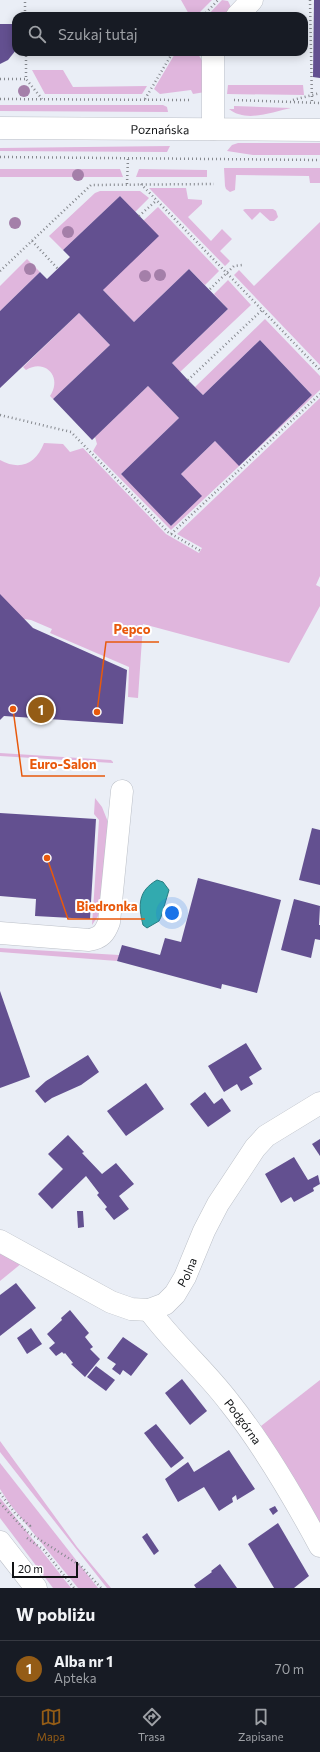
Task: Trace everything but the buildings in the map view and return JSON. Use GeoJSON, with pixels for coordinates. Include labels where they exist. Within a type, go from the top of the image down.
{"type":"FeatureCollection","features":[{"type":"Feature","properties":{"kind":"street"},"geometry":{"type":"LineString","coordinates":[[240,12],[252,0]]}},
{"type":"Feature","properties":{"kind":"street"},"geometry":{"type":"LineString","coordinates":[[213,56],[213,129]]}},
{"type":"Feature","properties":{"kind":"street","name":"Poznańska"},"geometry":{"type":"LineString","coordinates":[[0,128],[320,130]]}},
{"type":"Feature","properties":{"kind":"street"},"geometry":{"type":"LineString","coordinates":[[0,933],[89,940],[102,935],[109,922],[122,791]]}},
{"type":"Feature","properties":{"kind":"street","name":"Polna"},"geometry":{"type":"LineString","coordinates":[[149,1310],[164,1304],[175,1294],[185,1277],[204,1231],[218,1204],[255,1148],[266,1136],[320,1103]]}},
{"type":"Feature","properties":{"kind":"street"},"geometry":{"type":"LineString","coordinates":[[0,1241],[111,1302],[131,1309],[149,1310]]}},
{"type":"Feature","properties":{"kind":"street","name":"Podgórna"},"geometry":{"type":"LineString","coordinates":[[149,1310],[165,1332],[229,1401],[263,1450],[320,1546]]}},
{"type":"Feature","properties":{"kind":"street"},"geometry":{"type":"LineString","coordinates":[[0,1542],[36,1588]]}},
{"type":"Feature","properties":{"kind":"street"},"geometry":{"type":"LineString","coordinates":[[17,1564],[26,1588]]}},
{"type":"Feature","properties":{"kind":"path"},"geometry":{"type":"LineString","coordinates":[[207,12],[218,0]]}},
{"type":"Feature","properties":{"kind":"path"},"geometry":{"type":"LineString","coordinates":[[310,0],[312,103]]}},
{"type":"Feature","properties":{"kind":"path"},"geometry":{"type":"LineString","coordinates":[[25,2],[25,12]]}},
{"type":"Feature","properties":{"kind":"path"},"geometry":{"type":"LineString","coordinates":[[26,56],[26,79],[42,99]]}},
{"type":"Feature","properties":{"kind":"path"},"geometry":{"type":"LineString","coordinates":[[145,99],[171,56]]}},
{"type":"Feature","properties":{"kind":"path"},"geometry":{"type":"LineString","coordinates":[[0,80],[26,79]]}},
{"type":"Feature","properties":{"kind":"path"},"geometry":{"type":"LineString","coordinates":[[291,101],[320,93]]}},
{"type":"Feature","properties":{"kind":"path"},"geometry":{"type":"LineString","coordinates":[[0,99],[145,99],[291,101],[320,103]]}},
{"type":"Feature","properties":{"kind":"path"},"geometry":{"type":"LineString","coordinates":[[0,157],[320,160]]}},
{"type":"Feature","properties":{"kind":"path"},"geometry":{"type":"LineString","coordinates":[[127,184],[128,158]]}},
{"type":"Feature","properties":{"kind":"path"},"geometry":{"type":"LineString","coordinates":[[142,184],[320,370]]}},
{"type":"Feature","properties":{"kind":"path"},"geometry":{"type":"LineString","coordinates":[[0,271],[91,185],[214,184]]}},
{"type":"Feature","properties":{"kind":"path"},"geometry":{"type":"LineString","coordinates":[[139,216],[157,200]]}},
{"type":"Feature","properties":{"kind":"path"},"geometry":{"type":"LineString","coordinates":[[32,241],[58,269]]}},
{"type":"Feature","properties":{"kind":"path"},"geometry":{"type":"LineString","coordinates":[[210,289],[234,266],[242,265]]}},
{"type":"Feature","properties":{"kind":"path"},"geometry":{"type":"LineString","coordinates":[[188,380],[262,310]]}},
{"type":"Feature","properties":{"kind":"path"},"geometry":{"type":"LineString","coordinates":[[171,534],[320,394]]}},
{"type":"Feature","properties":{"kind":"path"},"geometry":{"type":"LineString","coordinates":[[0,415],[71,432],[171,534],[201,551]]}},
{"type":"Feature","properties":{"kind":"path"},"geometry":{"type":"LineString","coordinates":[[0,1493],[15,1513],[30,1526],[28,1528]]}},
{"type":"Feature","properties":{"kind":"path"},"geometry":{"type":"LineString","coordinates":[[0,1502],[26,1531],[81,1566],[101,1588]]}},
{"type":"Feature","properties":{"kind":"path"},"geometry":{"type":"LineString","coordinates":[[24,1533],[23,1536],[44,1550],[74,1588]]}},
{"type":"Feature","properties":{"kind":"shaded area"},"geometry":{"type":"Polygon","coordinates":[[[181,0],[212,0],[200,12],[188,12],[181,0]]]}},
{"type":"Feature","properties":{"kind":"shaded area"},"geometry":{"type":"Polygon","coordinates":[[[222,0],[228,1],[233,11],[232,12],[211,12],[222,0]]]}},
{"type":"Feature","properties":{"kind":"shaded area"},"geometry":{"type":"Polygon","coordinates":[[[174,56],[199,56],[201,58],[205,75],[205,92],[193,94],[191,90],[160,94],[154,89],[174,56]]]}},
{"type":"Feature","properties":{"kind":"shaded area"},"geometry":{"type":"Polygon","coordinates":[[[32,70],[63,70],[73,87],[147,86],[142,94],[45,94],[32,70]]]}},
{"type":"Feature","properties":{"kind":"shaded area"},"geometry":{"type":"Polygon","coordinates":[[[228,85],[303,85],[304,95],[227,94],[228,85]]]}},
{"type":"Feature","properties":{"kind":"shaded area"},"geometry":{"type":"Polygon","coordinates":[[[0,105],[163,105],[167,107],[168,112],[0,111],[0,105]]]}},
{"type":"Feature","properties":{"kind":"shaded area"},"geometry":{"type":"Polygon","coordinates":[[[234,106],[291,108],[268,114],[251,116],[236,113],[229,109],[234,109],[234,106]]]}},
{"type":"Feature","properties":{"kind":"shaded area"},"geometry":{"type":"Polygon","coordinates":[[[238,143],[320,143],[320,155],[253,155],[227,151],[232,145],[238,143]]]}},
{"type":"Feature","properties":{"kind":"shaded area"},"geometry":{"type":"Polygon","coordinates":[[[170,146],[167,152],[0,151],[0,148],[170,146]]]}},
{"type":"Feature","properties":{"kind":"shaded area"},"geometry":{"type":"Polygon","coordinates":[[[224,168],[320,168],[320,183],[310,183],[309,176],[236,175],[235,190],[230,192],[225,186],[224,168]]]}},
{"type":"Feature","properties":{"kind":"shaded area"},"geometry":{"type":"Polygon","coordinates":[[[0,169],[120,169],[123,177],[0,177],[0,169]]]}},
{"type":"Feature","properties":{"kind":"shaded area"},"geometry":{"type":"Polygon","coordinates":[[[139,169],[207,170],[207,177],[136,177],[139,169]]]}},
{"type":"Feature","properties":{"kind":"shaded area"},"geometry":{"type":"Polygon","coordinates":[[[149,188],[186,188],[188,199],[202,200],[202,204],[188,217],[211,241],[222,229],[232,239],[220,251],[230,261],[225,266],[149,188]]]}},
{"type":"Feature","properties":{"kind":"shaded area"},"geometry":{"type":"Polygon","coordinates":[[[100,191],[140,191],[149,198],[135,212],[120,196],[63,250],[49,236],[95,193],[100,191]]]}},
{"type":"Feature","properties":{"kind":"shaded area"},"geometry":{"type":"Polygon","coordinates":[[[158,207],[219,271],[205,285],[189,269],[134,322],[103,290],[143,221],[158,207]]]}},
{"type":"Feature","properties":{"kind":"shaded area"},"geometry":{"type":"Polygon","coordinates":[[[273,209],[276,211],[278,217],[274,221],[270,221],[260,212],[252,220],[243,210],[273,209]]]}},
{"type":"Feature","properties":{"kind":"shaded area"},"geometry":{"type":"Polygon","coordinates":[[[320,222],[320,365],[234,275],[239,270],[254,286],[320,222]]]}},
{"type":"Feature","properties":{"kind":"shaded area"},"geometry":{"type":"Polygon","coordinates":[[[27,259],[40,272],[0,311],[0,286],[27,259]]]}},
{"type":"Feature","properties":{"kind":"shaded area"},"geometry":{"type":"Polygon","coordinates":[[[228,280],[251,305],[180,372],[172,363],[228,309],[214,294],[228,280]]]}},
{"type":"Feature","properties":{"kind":"shaded area"},"geometry":{"type":"Polygon","coordinates":[[[79,313],[110,345],[53,399],[50,396],[54,382],[50,371],[40,366],[26,370],[23,367],[79,313]]]}},
{"type":"Feature","properties":{"kind":"shaded area"},"geometry":{"type":"Polygon","coordinates":[[[265,319],[320,376],[320,390],[171,530],[93,451],[97,444],[95,437],[148,386],[179,418],[121,474],[171,526],[201,496],[181,474],[215,441],[239,465],[312,395],[260,340],[203,395],[195,387],[265,319]]]}},
{"type":"Feature","properties":{"kind":"shaded area"},"geometry":{"type":"Polygon","coordinates":[[[320,398],[320,576],[316,585],[320,587],[320,606],[289,663],[143,624],[138,698],[128,697],[129,667],[50,633],[52,629],[31,620],[24,619],[0,643],[0,460],[14,465],[26,464],[37,456],[44,443],[63,444],[70,452],[83,448],[166,534],[199,553],[202,548],[177,534],[320,398]]]}},
{"type":"Feature","properties":{"kind":"shaded area"},"geometry":{"type":"Polygon","coordinates":[[[0,753],[111,760],[113,763],[0,756],[0,753]]]}},
{"type":"Feature","properties":{"kind":"shaded area"},"geometry":{"type":"Polygon","coordinates":[[[95,798],[102,807],[108,822],[100,913],[92,925],[99,820],[94,814],[95,798]]]}},
{"type":"Feature","properties":{"kind":"shaded area"},"geometry":{"type":"Polygon","coordinates":[[[0,948],[119,955],[117,961],[0,952],[0,948]]]}},
{"type":"Feature","properties":{"kind":"shaded area"},"geometry":{"type":"Polygon","coordinates":[[[0,1250],[22,1263],[0,1281],[0,1250]]]}},
{"type":"Feature","properties":{"kind":"shaded area"},"geometry":{"type":"Polygon","coordinates":[[[320,1380],[320,1530],[261,1426],[320,1380]]]}},
{"type":"Feature","properties":{"kind":"shaded area"},"geometry":{"type":"Polygon","coordinates":[[[0,1441],[77,1547],[111,1588],[107,1588],[0,1452],[0,1441]]]}},
{"type":"Feature","properties":{"kind":"shaded area"},"geometry":{"type":"Polygon","coordinates":[[[0,1463],[98,1588],[78,1588],[9,1503],[0,1489],[0,1463]]]}},
{"type":"Feature","properties":{"kind":"shaded area"},"geometry":{"type":"Polygon","coordinates":[[[0,1498],[71,1588],[53,1588],[0,1518],[0,1498]]]}},
{"type":"Feature","properties":{"kind":"water"},"geometry":{"type":"Polygon","coordinates":[[[157,880],[163,882],[169,890],[159,921],[147,928],[143,925],[141,918],[141,899],[146,889],[157,880]]]}},
{"type":"Feature","properties":{"kind":"place","name":"Euro-Salon"},"geometry":{"type":"Point","coordinates":[13,709]}},
{"type":"Feature","properties":{"kind":"place","name":"Alba nr 1"},"geometry":{"type":"Point","coordinates":[41,710]}},
{"type":"Feature","properties":{"kind":"place","name":"Pepco"},"geometry":{"type":"Point","coordinates":[97,712]}},
{"type":"Feature","properties":{"kind":"place","name":"Biedronka"},"geometry":{"type":"Point","coordinates":[47,858]}}]}
